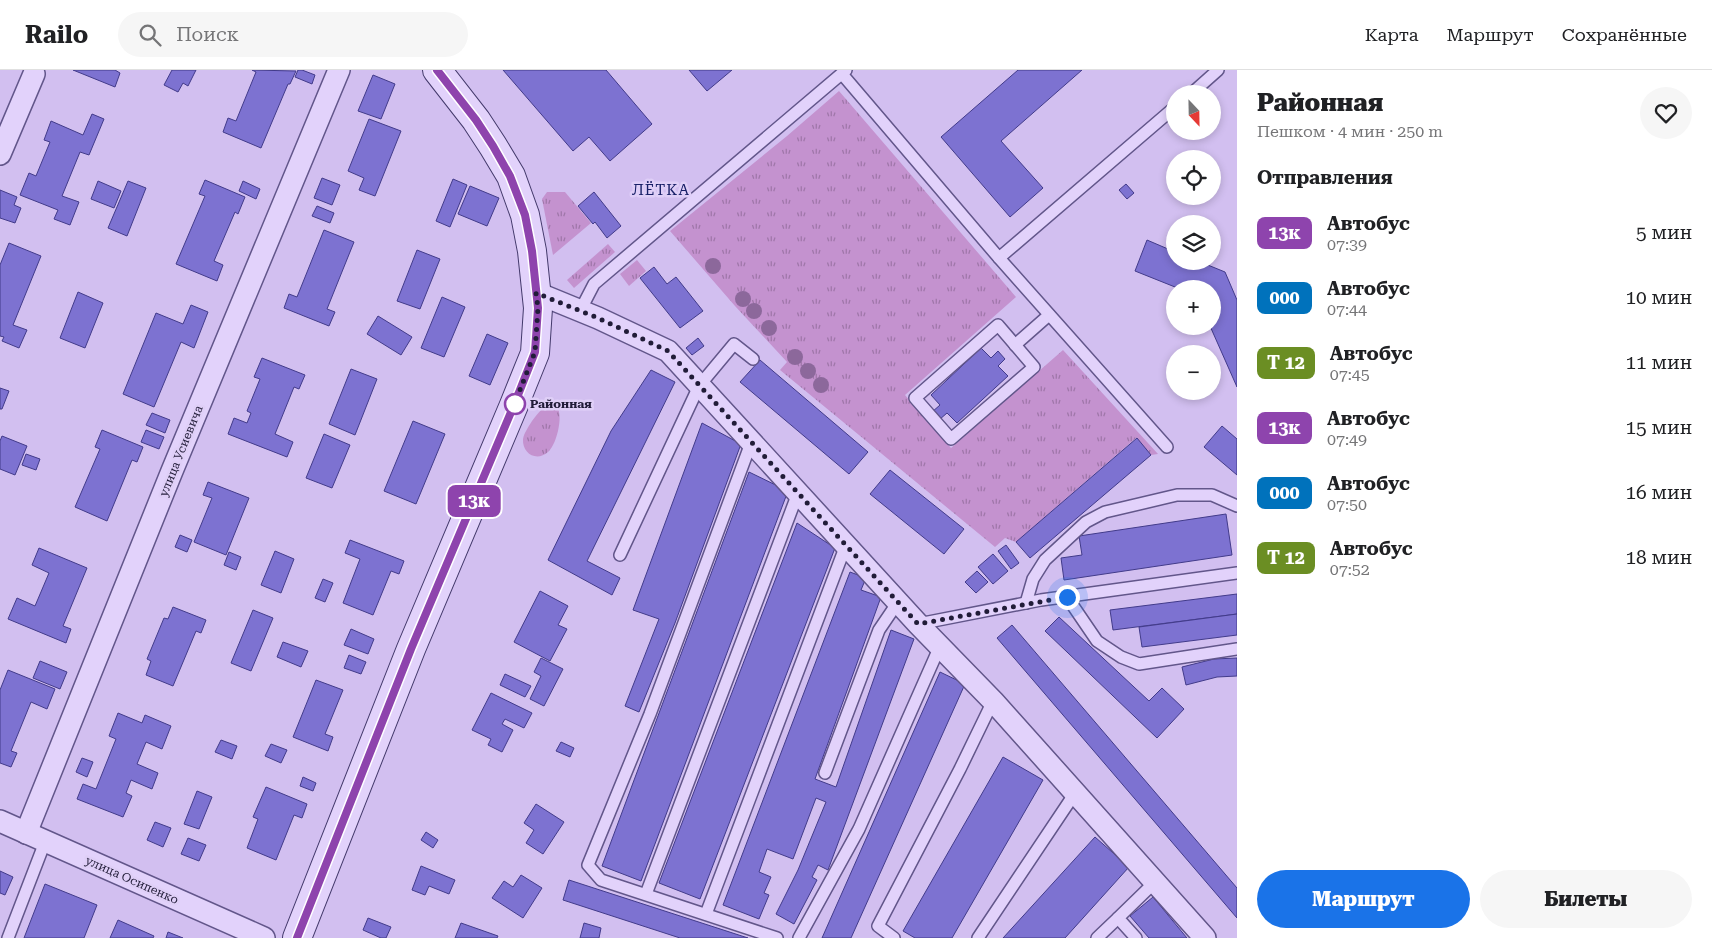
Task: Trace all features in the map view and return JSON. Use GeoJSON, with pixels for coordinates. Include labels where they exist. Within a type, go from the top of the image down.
{"type":"FeatureCollection","features":[{"type":"Feature","properties":{"kind":"street","name":"улица Усиевича"},"geometry":{"type":"LineString","coordinates":[[36,837],[176,462],[339,70]]}},
{"type":"Feature","properties":{"kind":"street"},"geometry":{"type":"LineString","coordinates":[[297,938],[411,649],[535,352],[538,308],[532,251],[525,215],[510,176],[476,120],[437,70]]}},
{"type":"Feature","properties":{"kind":"street"},"geometry":{"type":"LineString","coordinates":[[0,154],[33,72]]}},
{"type":"Feature","properties":{"kind":"street"},"geometry":{"type":"LineString","coordinates":[[536,293],[668,351],[918,624],[992,701],[1205,938]]}},
{"type":"Feature","properties":{"kind":"street","name":"улица Осипенко"},"geometry":{"type":"LineString","coordinates":[[0,822],[264,938]]}},
{"type":"Feature","properties":{"kind":"lane"},"geometry":{"type":"LineString","coordinates":[[1201,85],[1218,70]]}},
{"type":"Feature","properties":{"kind":"lane"},"geometry":{"type":"LineString","coordinates":[[580,311],[594,284],[844,72],[999,258],[1168,447]]}},
{"type":"Feature","properties":{"kind":"lane"},"geometry":{"type":"LineString","coordinates":[[999,258],[1166,115]]}},
{"type":"Feature","properties":{"kind":"lane"},"geometry":{"type":"LineString","coordinates":[[1015,345],[1050,315]]}},
{"type":"Feature","properties":{"kind":"lane"},"geometry":{"type":"LineString","coordinates":[[998,325],[1015,345],[1034,366],[952,440],[915,398],[998,325]]}},
{"type":"Feature","properties":{"kind":"lane"},"geometry":{"type":"LineString","coordinates":[[620,555],[700,386],[734,344],[753,359]]}},
{"type":"Feature","properties":{"kind":"lane"},"geometry":{"type":"LineString","coordinates":[[751,442],[650,714],[588,865],[601,880],[777,938]]}},
{"type":"Feature","properties":{"kind":"lane"},"geometry":{"type":"LineString","coordinates":[[646,894],[798,493]]}},
{"type":"Feature","properties":{"kind":"lane"},"geometry":{"type":"LineString","coordinates":[[1026,603],[1033,579],[1045,560],[1086,522],[1105,512],[1177,495],[1212,495],[1237,506]]}},
{"type":"Feature","properties":{"kind":"lane"},"geometry":{"type":"LineString","coordinates":[[706,914],[846,546]]}},
{"type":"Feature","properties":{"kind":"lane"},"geometry":{"type":"LineString","coordinates":[[918,624],[1026,603],[1237,573]]}},
{"type":"Feature","properties":{"kind":"lane"},"geometry":{"type":"LineString","coordinates":[[1067,597],[1097,641],[1121,658],[1139,664],[1237,648]]}},
{"type":"Feature","properties":{"kind":"lane"},"geometry":{"type":"LineString","coordinates":[[825,773],[879,630],[898,602]]}},
{"type":"Feature","properties":{"kind":"lane"},"geometry":{"type":"LineString","coordinates":[[799,938],[859,829],[940,646]]}},
{"type":"Feature","properties":{"kind":"lane"},"geometry":{"type":"LineString","coordinates":[[894,938],[878,926],[960,769],[992,701]]}},
{"type":"Feature","properties":{"kind":"lane"},"geometry":{"type":"LineString","coordinates":[[978,938],[1075,793]]}},
{"type":"Feature","properties":{"kind":"lane"},"geometry":{"type":"LineString","coordinates":[[8,938],[36,837]]}},
{"type":"Feature","properties":{"kind":"lane"},"geometry":{"type":"LineString","coordinates":[[1098,938],[1155,882]]}},
{"type":"Feature","properties":{"kind":"lane"},"geometry":{"type":"LineString","coordinates":[[1118,918],[1136,938]]}},
{"type":"Feature","properties":{"kind":"green space"},"geometry":{"type":"Polygon","coordinates":[[[839,91],[1016,297],[905,395],[951,448],[1063,350],[1158,454],[1151,455],[1136,438],[1016,542],[1005,538],[995,547],[780,370],[787,362],[670,231],[839,91]]]}},
{"type":"Feature","properties":{"kind":"green space"},"geometry":{"type":"Polygon","coordinates":[[[547,192],[565,192],[591,223],[553,255],[542,199],[547,192]]]}},
{"type":"Feature","properties":{"kind":"green space"},"geometry":{"type":"Polygon","coordinates":[[[608,244],[615,252],[574,288],[567,280],[608,244]]]}},
{"type":"Feature","properties":{"kind":"green space"},"geometry":{"type":"Polygon","coordinates":[[[637,260],[646,271],[629,286],[620,274],[637,260]]]}},
{"type":"Feature","properties":{"kind":"green space"},"geometry":{"type":"Polygon","coordinates":[[[556,404],[559,410],[560,421],[553,445],[544,455],[531,455],[523,444],[525,432],[542,410],[556,404]]]}},
{"type":"Feature","properties":{"kind":"building"},"geometry":{"type":"Polygon","coordinates":[[[73,70],[115,70],[120,73],[115,87],[73,70]]]}},
{"type":"Feature","properties":{"kind":"building"},"geometry":{"type":"Polygon","coordinates":[[[172,70],[196,70],[188,86],[183,83],[178,92],[164,85],[172,70]]]}},
{"type":"Feature","properties":{"kind":"building"},"geometry":{"type":"Polygon","coordinates":[[[252,70],[296,71],[290,84],[288,84],[261,148],[223,132],[228,118],[236,121],[256,72],[252,70]]]}},
{"type":"Feature","properties":{"kind":"building"},"geometry":{"type":"Polygon","coordinates":[[[298,70],[315,75],[312,84],[295,77],[298,70]]]}},
{"type":"Feature","properties":{"kind":"building"},"geometry":{"type":"Polygon","coordinates":[[[503,70],[606,70],[652,124],[610,161],[589,137],[573,151],[503,70]]]}},
{"type":"Feature","properties":{"kind":"building"},"geometry":{"type":"Polygon","coordinates":[[[689,70],[732,70],[707,91],[689,70]]]}},
{"type":"Feature","properties":{"kind":"building"},"geometry":{"type":"Polygon","coordinates":[[[1018,70],[1082,70],[1001,141],[1043,188],[1010,217],[941,137],[1018,70]]]}},
{"type":"Feature","properties":{"kind":"building"},"geometry":{"type":"Polygon","coordinates":[[[373,75],[395,84],[381,119],[358,111],[373,75]]]}},
{"type":"Feature","properties":{"kind":"building"},"geometry":{"type":"Polygon","coordinates":[[[92,114],[104,119],[89,155],[80,152],[62,196],[79,202],[70,225],[54,219],[58,210],[20,195],[29,173],[36,176],[50,142],[44,140],[51,121],[83,135],[92,114]]]}},
{"type":"Feature","properties":{"kind":"building"},"geometry":{"type":"Polygon","coordinates":[[[369,119],[401,131],[375,196],[359,190],[364,178],[348,171],[369,119]]]}},
{"type":"Feature","properties":{"kind":"building"},"geometry":{"type":"Polygon","coordinates":[[[322,178],[340,185],[332,205],[314,198],[322,178]]]}},
{"type":"Feature","properties":{"kind":"building"},"geometry":{"type":"Polygon","coordinates":[[[453,179],[467,185],[450,227],[436,221],[453,179]]]}},
{"type":"Feature","properties":{"kind":"building"},"geometry":{"type":"Polygon","coordinates":[[[205,180],[245,197],[238,214],[235,212],[214,261],[223,265],[217,281],[176,264],[205,196],[199,194],[205,180]]]}},
{"type":"Feature","properties":{"kind":"building"},"geometry":{"type":"Polygon","coordinates":[[[98,181],[121,191],[114,208],[91,199],[98,181]]]}},
{"type":"Feature","properties":{"kind":"building"},"geometry":{"type":"Polygon","coordinates":[[[128,181],[146,188],[127,236],[108,228],[128,181]]]}},
{"type":"Feature","properties":{"kind":"building"},"geometry":{"type":"Polygon","coordinates":[[[243,181],[260,189],[256,199],[239,191],[243,181]]]}},
{"type":"Feature","properties":{"kind":"building"},"geometry":{"type":"Polygon","coordinates":[[[1126,184],[1134,193],[1127,199],[1119,190],[1126,184]]]}},
{"type":"Feature","properties":{"kind":"building"},"geometry":{"type":"Polygon","coordinates":[[[470,186],[499,198],[487,226],[458,214],[470,186]]]}},
{"type":"Feature","properties":{"kind":"building"},"geometry":{"type":"Polygon","coordinates":[[[0,190],[17,197],[14,205],[21,208],[15,223],[0,218],[0,190]]]}},
{"type":"Feature","properties":{"kind":"building"},"geometry":{"type":"Polygon","coordinates":[[[594,192],[621,226],[607,238],[595,222],[593,224],[578,206],[594,192]]]}},
{"type":"Feature","properties":{"kind":"building"},"geometry":{"type":"Polygon","coordinates":[[[317,206],[334,213],[330,223],[312,216],[317,206]]]}},
{"type":"Feature","properties":{"kind":"building"},"geometry":{"type":"Polygon","coordinates":[[[324,230],[354,242],[327,309],[335,312],[329,326],[284,308],[289,294],[297,297],[324,230]]]}},
{"type":"Feature","properties":{"kind":"building"},"geometry":{"type":"Polygon","coordinates":[[[1147,240],[1166,248],[1166,270],[1220,270],[1225,272],[1237,300],[1237,387],[1221,351],[1221,345],[1218,345],[1214,335],[1221,335],[1221,280],[1166,280],[1166,283],[1135,271],[1147,240]]]}},
{"type":"Feature","properties":{"kind":"building"},"geometry":{"type":"Polygon","coordinates":[[[9,243],[41,256],[13,325],[27,330],[19,348],[2,341],[4,337],[0,336],[0,265],[9,243]]]}},
{"type":"Feature","properties":{"kind":"building"},"geometry":{"type":"Polygon","coordinates":[[[417,250],[440,259],[420,309],[397,301],[417,250]]]}},
{"type":"Feature","properties":{"kind":"building"},"geometry":{"type":"Polygon","coordinates":[[[654,267],[667,284],[676,277],[703,311],[680,328],[640,278],[654,267]]]}},
{"type":"Feature","properties":{"kind":"building"},"geometry":{"type":"Polygon","coordinates":[[[78,292],[103,303],[85,348],[60,338],[78,292]]]}},
{"type":"Feature","properties":{"kind":"building"},"geometry":{"type":"Polygon","coordinates":[[[442,297],[465,307],[444,357],[421,348],[442,297]]]}},
{"type":"Feature","properties":{"kind":"building"},"geometry":{"type":"Polygon","coordinates":[[[191,305],[208,312],[194,348],[181,342],[154,407],[123,394],[156,313],[183,324],[191,305]]]}},
{"type":"Feature","properties":{"kind":"building"},"geometry":{"type":"Polygon","coordinates":[[[378,316],[412,337],[401,355],[367,334],[378,316]]]}},
{"type":"Feature","properties":{"kind":"building"},"geometry":{"type":"Polygon","coordinates":[[[487,334],[508,343],[490,385],[469,376],[487,334]]]}},
{"type":"Feature","properties":{"kind":"building"},"geometry":{"type":"Polygon","coordinates":[[[698,338],[704,346],[692,355],[686,348],[698,338]]]}},
{"type":"Feature","properties":{"kind":"building"},"geometry":{"type":"Polygon","coordinates":[[[981,348],[991,358],[998,351],[1005,359],[998,366],[1008,376],[957,423],[947,413],[939,420],[932,412],[940,405],[931,395],[981,348]]]}},
{"type":"Feature","properties":{"kind":"building"},"geometry":{"type":"Polygon","coordinates":[[[262,358],[305,375],[299,389],[294,387],[275,434],[293,442],[287,457],[228,434],[234,418],[247,423],[251,413],[247,411],[260,379],[254,377],[262,358]]]}},
{"type":"Feature","properties":{"kind":"building"},"geometry":{"type":"Polygon","coordinates":[[[760,360],[868,452],[849,474],[740,382],[760,360]]]}},
{"type":"Feature","properties":{"kind":"building"},"geometry":{"type":"Polygon","coordinates":[[[351,369],[377,379],[355,435],[329,424],[351,369]]]}},
{"type":"Feature","properties":{"kind":"building"},"geometry":{"type":"Polygon","coordinates":[[[651,370],[675,382],[587,561],[620,578],[612,595],[548,560],[611,431],[651,370]]]}},
{"type":"Feature","properties":{"kind":"building"},"geometry":{"type":"Polygon","coordinates":[[[0,388],[9,391],[2,409],[0,409],[0,388]]]}},
{"type":"Feature","properties":{"kind":"building"},"geometry":{"type":"Polygon","coordinates":[[[152,413],[170,420],[165,433],[146,425],[152,413]]]}},
{"type":"Feature","properties":{"kind":"building"},"geometry":{"type":"Polygon","coordinates":[[[413,421],[445,434],[416,504],[384,491],[413,421]]]}},
{"type":"Feature","properties":{"kind":"building"},"geometry":{"type":"Polygon","coordinates":[[[702,423],[741,444],[675,623],[639,712],[625,706],[659,619],[633,610],[702,423]]]}},
{"type":"Feature","properties":{"kind":"building"},"geometry":{"type":"Polygon","coordinates":[[[1222,426],[1237,439],[1237,475],[1204,447],[1222,426]]]}},
{"type":"Feature","properties":{"kind":"building"},"geometry":{"type":"Polygon","coordinates":[[[102,430],[143,447],[137,462],[132,460],[107,521],[75,507],[100,449],[95,447],[102,430]]]}},
{"type":"Feature","properties":{"kind":"building"},"geometry":{"type":"Polygon","coordinates":[[[146,430],[164,437],[159,449],[141,442],[146,430]]]}},
{"type":"Feature","properties":{"kind":"building"},"geometry":{"type":"Polygon","coordinates":[[[324,434],[350,445],[332,488],[306,478],[324,434]]]}},
{"type":"Feature","properties":{"kind":"building"},"geometry":{"type":"Polygon","coordinates":[[[2,436],[27,446],[15,475],[0,469],[0,441],[2,436]]]}},
{"type":"Feature","properties":{"kind":"building"},"geometry":{"type":"Polygon","coordinates":[[[1137,438],[1151,455],[1030,558],[1016,542],[1137,438]]]}},
{"type":"Feature","properties":{"kind":"building"},"geometry":{"type":"Polygon","coordinates":[[[26,454],[40,459],[36,470],[22,465],[26,454]]]}},
{"type":"Feature","properties":{"kind":"building"},"geometry":{"type":"Polygon","coordinates":[[[890,470],[964,529],[944,554],[870,494],[890,470]]]}},
{"type":"Feature","properties":{"kind":"building"},"geometry":{"type":"Polygon","coordinates":[[[749,472],[788,491],[641,881],[602,866],[749,472]]]}},
{"type":"Feature","properties":{"kind":"building"},"geometry":{"type":"Polygon","coordinates":[[[208,482],[249,498],[226,555],[194,542],[212,498],[203,495],[208,482]]]}},
{"type":"Feature","properties":{"kind":"building"},"geometry":{"type":"Polygon","coordinates":[[[1226,514],[1232,555],[1064,580],[1061,558],[1082,555],[1079,536],[1226,514]]]}},
{"type":"Feature","properties":{"kind":"building"},"geometry":{"type":"Polygon","coordinates":[[[797,523],[835,548],[700,899],[659,883],[797,523]]]}},
{"type":"Feature","properties":{"kind":"building"},"geometry":{"type":"Polygon","coordinates":[[[180,535],[192,540],[187,552],[175,547],[180,535]]]}},
{"type":"Feature","properties":{"kind":"building"},"geometry":{"type":"Polygon","coordinates":[[[350,540],[404,561],[399,574],[391,571],[373,615],[343,603],[360,559],[345,553],[350,540]]]}},
{"type":"Feature","properties":{"kind":"building"},"geometry":{"type":"Polygon","coordinates":[[[1006,545],[1019,563],[1011,569],[998,551],[1006,545]]]}},
{"type":"Feature","properties":{"kind":"building"},"geometry":{"type":"Polygon","coordinates":[[[39,548],[87,568],[63,626],[71,629],[66,643],[8,619],[17,598],[35,606],[49,573],[32,565],[39,548]]]}},
{"type":"Feature","properties":{"kind":"building"},"geometry":{"type":"Polygon","coordinates":[[[275,551],[294,559],[281,593],[261,585],[275,551]]]}},
{"type":"Feature","properties":{"kind":"building"},"geometry":{"type":"Polygon","coordinates":[[[229,552],[241,557],[236,570],[224,565],[229,552]]]}},
{"type":"Feature","properties":{"kind":"building"},"geometry":{"type":"Polygon","coordinates":[[[993,554],[1008,571],[993,584],[978,567],[993,554]]]}},
{"type":"Feature","properties":{"kind":"building"},"geometry":{"type":"Polygon","coordinates":[[[977,571],[988,582],[976,593],[965,582],[977,571]]]}},
{"type":"Feature","properties":{"kind":"building"},"geometry":{"type":"Polygon","coordinates":[[[850,572],[866,578],[861,590],[881,597],[815,779],[836,787],[891,630],[914,639],[828,870],[818,865],[812,877],[817,880],[794,924],[776,914],[798,870],[826,802],[816,798],[793,859],[767,849],[759,872],[771,877],[764,893],[769,895],[759,919],[723,905],[850,572]]]}},
{"type":"Feature","properties":{"kind":"building"},"geometry":{"type":"Polygon","coordinates":[[[323,579],[333,583],[325,602],[315,598],[323,579]]]}},
{"type":"Feature","properties":{"kind":"building"},"geometry":{"type":"Polygon","coordinates":[[[540,591],[568,606],[558,625],[567,629],[550,661],[514,642],[540,591]]]}},
{"type":"Feature","properties":{"kind":"building"},"geometry":{"type":"Polygon","coordinates":[[[1237,594],[1237,614],[1113,630],[1110,610],[1237,594]]]}},
{"type":"Feature","properties":{"kind":"building"},"geometry":{"type":"Polygon","coordinates":[[[173,607],[206,620],[201,633],[196,631],[173,686],[146,675],[151,661],[147,659],[164,618],[168,619],[173,607]]]}},
{"type":"Feature","properties":{"kind":"building"},"geometry":{"type":"Polygon","coordinates":[[[253,610],[273,618],[251,671],[231,663],[253,610]]]}},
{"type":"Feature","properties":{"kind":"building"},"geometry":{"type":"Polygon","coordinates":[[[1237,614],[1237,635],[1142,647],[1139,627],[1237,614]]]}},
{"type":"Feature","properties":{"kind":"building"},"geometry":{"type":"Polygon","coordinates":[[[1059,617],[1149,701],[1162,688],[1184,709],[1157,738],[1045,631],[1059,617]]]}},
{"type":"Feature","properties":{"kind":"building"},"geometry":{"type":"Polygon","coordinates":[[[1012,625],[1237,888],[1237,918],[997,638],[1012,625]]]}},
{"type":"Feature","properties":{"kind":"building"},"geometry":{"type":"Polygon","coordinates":[[[351,629],[374,639],[368,654],[344,645],[351,629]]]}},
{"type":"Feature","properties":{"kind":"building"},"geometry":{"type":"Polygon","coordinates":[[[283,642],[308,651],[301,667],[277,657],[283,642]]]}},
{"type":"Feature","properties":{"kind":"building"},"geometry":{"type":"Polygon","coordinates":[[[349,655],[366,662],[361,674],[344,668],[349,655]]]}},
{"type":"Feature","properties":{"kind":"building"},"geometry":{"type":"Polygon","coordinates":[[[541,658],[563,669],[544,706],[530,699],[541,676],[534,672],[541,658]]]}},
{"type":"Feature","properties":{"kind":"building"},"geometry":{"type":"Polygon","coordinates":[[[1237,658],[1237,676],[1217,677],[1186,685],[1182,667],[1214,659],[1237,658]]]}},
{"type":"Feature","properties":{"kind":"building"},"geometry":{"type":"Polygon","coordinates":[[[40,661],[67,672],[60,689],[33,678],[40,661]]]}},
{"type":"Feature","properties":{"kind":"building"},"geometry":{"type":"Polygon","coordinates":[[[8,670],[55,689],[47,709],[31,702],[11,751],[17,753],[11,767],[0,763],[0,690],[8,670]]]}},
{"type":"Feature","properties":{"kind":"building"},"geometry":{"type":"Polygon","coordinates":[[[940,672],[965,684],[851,938],[822,938],[940,672]]]}},
{"type":"Feature","properties":{"kind":"building"},"geometry":{"type":"Polygon","coordinates":[[[505,674],[531,686],[525,697],[500,685],[505,674]]]}},
{"type":"Feature","properties":{"kind":"building"},"geometry":{"type":"Polygon","coordinates":[[[316,680],[343,690],[325,734],[333,737],[328,751],[293,737],[316,680]]]}},
{"type":"Feature","properties":{"kind":"building"},"geometry":{"type":"Polygon","coordinates":[[[491,693],[532,713],[524,728],[505,719],[502,724],[513,730],[502,752],[488,745],[491,739],[472,730],[491,693]]]}},
{"type":"Feature","properties":{"kind":"building"},"geometry":{"type":"Polygon","coordinates":[[[118,713],[142,723],[145,715],[171,726],[162,749],[146,742],[137,764],[158,773],[152,789],[131,780],[126,793],[132,796],[123,817],[77,799],[83,784],[96,789],[116,739],[109,736],[118,713]]]}},
{"type":"Feature","properties":{"kind":"building"},"geometry":{"type":"Polygon","coordinates":[[[221,740],[237,746],[232,759],[215,752],[221,740]]]}},
{"type":"Feature","properties":{"kind":"building"},"geometry":{"type":"Polygon","coordinates":[[[561,742],[574,748],[570,757],[556,751],[561,742]]]}},
{"type":"Feature","properties":{"kind":"building"},"geometry":{"type":"Polygon","coordinates":[[[271,744],[287,750],[281,763],[265,756],[271,744]]]}},
{"type":"Feature","properties":{"kind":"building"},"geometry":{"type":"Polygon","coordinates":[[[1003,757],[1043,780],[952,938],[915,938],[903,931],[1003,757]]]}},
{"type":"Feature","properties":{"kind":"building"},"geometry":{"type":"Polygon","coordinates":[[[82,758],[93,762],[87,777],[76,772],[82,758]]]}},
{"type":"Feature","properties":{"kind":"building"},"geometry":{"type":"Polygon","coordinates":[[[303,777],[316,783],[313,791],[300,786],[303,777]]]}},
{"type":"Feature","properties":{"kind":"building"},"geometry":{"type":"Polygon","coordinates":[[[266,787],[307,804],[302,818],[294,815],[276,860],[247,848],[258,819],[253,817],[266,787]]]}},
{"type":"Feature","properties":{"kind":"building"},"geometry":{"type":"Polygon","coordinates":[[[197,791],[212,797],[199,829],[184,824],[197,791]]]}},
{"type":"Feature","properties":{"kind":"building"},"geometry":{"type":"Polygon","coordinates":[[[536,804],[564,822],[543,854],[526,843],[534,830],[524,823],[536,804]]]}},
{"type":"Feature","properties":{"kind":"building"},"geometry":{"type":"Polygon","coordinates":[[[155,822],[171,828],[163,847],[147,840],[155,822]]]}},
{"type":"Feature","properties":{"kind":"building"},"geometry":{"type":"Polygon","coordinates":[[[426,832],[438,840],[433,848],[421,840],[426,832]]]}},
{"type":"Feature","properties":{"kind":"building"},"geometry":{"type":"Polygon","coordinates":[[[1095,837],[1129,867],[1065,938],[1003,938],[1095,837]]]}},
{"type":"Feature","properties":{"kind":"building"},"geometry":{"type":"Polygon","coordinates":[[[188,838],[206,845],[199,861],[181,854],[188,838]]]}},
{"type":"Feature","properties":{"kind":"building"},"geometry":{"type":"Polygon","coordinates":[[[421,866],[455,880],[449,894],[429,886],[425,895],[412,890],[421,866]]]}},
{"type":"Feature","properties":{"kind":"building"},"geometry":{"type":"Polygon","coordinates":[[[0,871],[13,877],[5,895],[0,893],[0,871]]]}},
{"type":"Feature","properties":{"kind":"building"},"geometry":{"type":"Polygon","coordinates":[[[521,875],[542,888],[523,918],[492,898],[504,881],[513,887],[521,875]]]}},
{"type":"Feature","properties":{"kind":"building"},"geometry":{"type":"Polygon","coordinates":[[[569,880],[748,938],[680,938],[563,900],[569,880]]]}},
{"type":"Feature","properties":{"kind":"building"},"geometry":{"type":"Polygon","coordinates":[[[45,884],[97,905],[84,938],[24,938],[45,884]]]}},
{"type":"Feature","properties":{"kind":"building"},"geometry":{"type":"Polygon","coordinates":[[[1153,897],[1187,938],[1149,938],[1130,916],[1153,897]]]}},
{"type":"Feature","properties":{"kind":"building"},"geometry":{"type":"Polygon","coordinates":[[[368,918],[391,927],[386,938],[381,938],[363,930],[368,918]]]}},
{"type":"Feature","properties":{"kind":"building"},"geometry":{"type":"Polygon","coordinates":[[[118,920],[154,936],[153,938],[110,938],[118,920]]]}},
{"type":"Feature","properties":{"kind":"building"},"geometry":{"type":"Polygon","coordinates":[[[461,923],[498,936],[497,938],[455,938],[461,923]]]}},
{"type":"Feature","properties":{"kind":"building"},"geometry":{"type":"Polygon","coordinates":[[[584,923],[601,928],[599,938],[580,938],[584,923]]]}},
{"type":"Feature","properties":{"kind":"building"},"geometry":{"type":"Polygon","coordinates":[[[168,932],[183,938],[166,938],[168,932]]]}},
{"type":"Feature","properties":{"kind":"bus line","name":"13к"},"geometry":{"type":"LineString","coordinates":[[297,938],[411,649],[535,352],[538,308],[532,251],[525,215],[510,176],[493,146],[476,120],[437,70]]}},
{"type":"Feature","properties":{"kind":"place","name":"Районная"},"geometry":{"type":"Point","coordinates":[515,404]}},
{"type":"Feature","properties":{"kind":"district","name":"ЛЁТКА"},"geometry":{"type":"Point","coordinates":[661,190]}},
{"type":"Feature","properties":{"kind":"route"},"geometry":{"type":"LineString","coordinates":[[515,404],[535,352],[538,308],[536,293],[598,318],[668,351],[918,624],[1041,600],[1067,597]]}}]}
